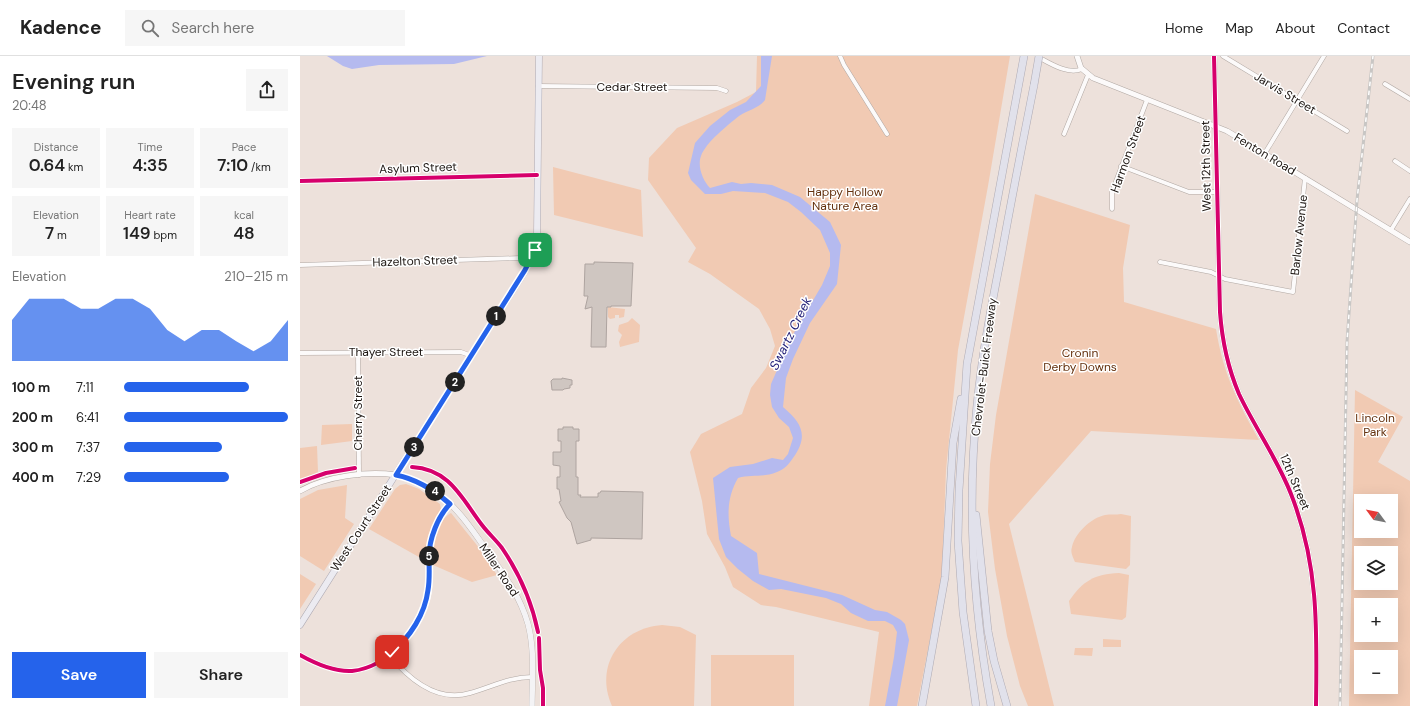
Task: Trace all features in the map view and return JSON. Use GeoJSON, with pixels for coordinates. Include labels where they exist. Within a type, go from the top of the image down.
{"type":"FeatureCollection","features":[{"type":"Feature","properties":{"kind":"highway","name":"Chevrolet-Buick Freeway"},"geometry":{"type":"LineString","coordinates":[[976,706],[962,612],[958,541],[959,490],[967,364],[1024,56]]}},
{"type":"Feature","properties":{"kind":"highway","name":"Chevrolet-Buick Freeway"},"geometry":{"type":"LineString","coordinates":[[991,706],[982,654],[973,554],[972,476],[977,405],[987,329],[1034,85],[1037,56]]}},
{"type":"Feature","properties":{"kind":"highway"},"geometry":{"type":"LineString","coordinates":[[922,706],[945,577],[953,443],[967,364]]}},
{"type":"Feature","properties":{"kind":"highway"},"geometry":{"type":"LineString","coordinates":[[972,476],[988,631],[994,661],[1007,706]]}},
{"type":"Feature","properties":{"kind":"main road","name":"West Court Street"},"geometry":{"type":"LineString","coordinates":[[300,625],[472,356],[530,261],[536,241],[539,56]]}},
{"type":"Feature","properties":{"kind":"main road","name":"Miller Road"},"geometry":{"type":"LineString","coordinates":[[396,475],[410,479],[429,488],[450,504],[468,525],[505,576],[519,600],[529,630],[532,651],[532,706]]}},
{"type":"Feature","properties":{"kind":"street"},"geometry":{"type":"LineString","coordinates":[[840,56],[844,65],[887,134]]}},
{"type":"Feature","properties":{"kind":"street"},"geometry":{"type":"LineString","coordinates":[[1037,56],[1068,70],[1074,71],[1082,69]]}},
{"type":"Feature","properties":{"kind":"street","name":"Fenton Road"},"geometry":{"type":"LineString","coordinates":[[1077,56],[1082,69],[1088,76],[1102,83],[1215,125],[1234,134],[1410,242]]}},
{"type":"Feature","properties":{"kind":"street","name":"West 12th Street"},"geometry":{"type":"LineString","coordinates":[[1214,56],[1219,276]]}},
{"type":"Feature","properties":{"kind":"street","name":"Jarvis Street"},"geometry":{"type":"LineString","coordinates":[[1222,56],[1347,131]]}},
{"type":"Feature","properties":{"kind":"street"},"geometry":{"type":"LineString","coordinates":[[1265,153],[1324,56]]}},
{"type":"Feature","properties":{"kind":"street"},"geometry":{"type":"LineString","coordinates":[[1064,134],[1088,76]]}},
{"type":"Feature","properties":{"kind":"street"},"geometry":{"type":"LineString","coordinates":[[1385,84],[1410,99]]}},
{"type":"Feature","properties":{"kind":"street","name":"Cedar Street"},"geometry":{"type":"LineString","coordinates":[[538,86],[717,88],[726,90]]}},
{"type":"Feature","properties":{"kind":"street","name":"Harmon Street"},"geometry":{"type":"LineString","coordinates":[[1112,209],[1112,192],[1147,100]]}},
{"type":"Feature","properties":{"kind":"street"},"geometry":{"type":"LineString","coordinates":[[1395,162],[1410,171]]}},
{"type":"Feature","properties":{"kind":"street"},"geometry":{"type":"LineString","coordinates":[[1121,166],[1189,192],[1217,192]]}},
{"type":"Feature","properties":{"kind":"street","name":"Asylum Street"},"geometry":{"type":"LineString","coordinates":[[300,181],[537,175]]}},
{"type":"Feature","properties":{"kind":"street","name":"Barlow Avenue"},"geometry":{"type":"LineString","coordinates":[[1219,276],[1225,279],[1293,292],[1305,178]]}},
{"type":"Feature","properties":{"kind":"street"},"geometry":{"type":"LineString","coordinates":[[1391,230],[1410,199]]}},
{"type":"Feature","properties":{"kind":"street","name":"Hazelton Street"},"geometry":{"type":"LineString","coordinates":[[300,265],[521,258],[530,261]]}},
{"type":"Feature","properties":{"kind":"street"},"geometry":{"type":"LineString","coordinates":[[1160,262],[1211,272],[1219,276]]}},
{"type":"Feature","properties":{"kind":"street","name":"12th Street"},"geometry":{"type":"LineString","coordinates":[[1219,276],[1222,335],[1231,371],[1247,410],[1285,479],[1298,512],[1307,546],[1314,581],[1316,611],[1316,706]]}},
{"type":"Feature","properties":{"kind":"street","name":"Thayer Street"},"geometry":{"type":"LineString","coordinates":[[300,352],[464,352],[472,356]]}},
{"type":"Feature","properties":{"kind":"street","name":"Cherry Street"},"geometry":{"type":"LineString","coordinates":[[358,352],[359,475]]}},
{"type":"Feature","properties":{"kind":"street"},"geometry":{"type":"LineString","coordinates":[[300,491],[322,482],[359,475],[373,473],[396,475]]}},
{"type":"Feature","properties":{"kind":"street"},"geometry":{"type":"LineString","coordinates":[[300,655],[327,667],[350,671],[368,666],[388,655],[405,640],[417,623],[423,611],[429,588],[429,554],[431,542],[443,511],[450,504]]}},
{"type":"Feature","properties":{"kind":"street"},"geometry":{"type":"LineString","coordinates":[[388,655],[408,676],[433,690],[448,694],[467,694],[503,681],[532,677]]}},
{"type":"Feature","properties":{"kind":"green space","name":"Happy Hollow Nature Area"},"geometry":{"type":"Polygon","coordinates":[[[757,56],[1010,56],[958,350],[946,470],[942,577],[917,706],[869,706],[879,632],[776,607],[761,605],[733,587],[725,567],[707,534],[702,501],[690,452],[701,434],[742,414],[751,388],[766,368],[775,346],[770,329],[759,309],[710,274],[688,262],[696,248],[648,180],[649,158],[677,128],[737,102],[756,92],[757,56]]]}},
{"type":"Feature","properties":{"kind":"green space"},"geometry":{"type":"Polygon","coordinates":[[[553,167],[641,190],[643,237],[554,215],[553,167]]]}},
{"type":"Feature","properties":{"kind":"green space","name":"Cronin Derby Downs"},"geometry":{"type":"Polygon","coordinates":[[[1035,194],[1130,225],[1123,268],[1124,302],[1216,329],[1219,345],[1232,386],[1259,440],[1091,431],[1009,524],[1054,706],[1028,706],[1020,686],[1007,636],[995,569],[988,512],[990,464],[996,415],[1035,194]]]}},
{"type":"Feature","properties":{"kind":"green space"},"geometry":{"type":"Polygon","coordinates":[[[608,307],[625,309],[624,317],[619,318],[619,315],[615,315],[615,318],[610,319],[608,317],[608,307]]]}},
{"type":"Feature","properties":{"kind":"green space"},"geometry":{"type":"Polygon","coordinates":[[[632,318],[640,325],[639,342],[620,347],[619,342],[622,335],[618,331],[619,325],[628,322],[632,318]]]}},
{"type":"Feature","properties":{"kind":"green space","name":"Lincoln Park"},"geometry":{"type":"Polygon","coordinates":[[[1355,390],[1403,417],[1378,462],[1410,481],[1410,706],[1349,706],[1355,390]]]}},
{"type":"Feature","properties":{"kind":"green space"},"geometry":{"type":"Polygon","coordinates":[[[352,424],[352,441],[321,445],[322,425],[352,424]]]}},
{"type":"Feature","properties":{"kind":"green space"},"geometry":{"type":"Polygon","coordinates":[[[317,446],[318,472],[300,480],[300,448],[317,446]]]}},
{"type":"Feature","properties":{"kind":"green space"},"geometry":{"type":"Polygon","coordinates":[[[406,484],[419,489],[440,504],[441,509],[427,543],[426,561],[369,529],[395,489],[400,485],[406,484]]]}},
{"type":"Feature","properties":{"kind":"green space"},"geometry":{"type":"Polygon","coordinates":[[[347,485],[345,518],[354,524],[324,571],[300,556],[300,499],[318,490],[347,485]]]}},
{"type":"Feature","properties":{"kind":"green space"},"geometry":{"type":"Polygon","coordinates":[[[451,513],[476,544],[497,575],[472,582],[433,565],[434,544],[438,529],[441,522],[451,513]]]}},
{"type":"Feature","properties":{"kind":"green space"},"geometry":{"type":"Polygon","coordinates":[[[1121,514],[1131,516],[1130,565],[1126,569],[1075,562],[1071,549],[1076,537],[1084,527],[1094,519],[1107,515],[1121,514]]]}},
{"type":"Feature","properties":{"kind":"green space"},"geometry":{"type":"Polygon","coordinates":[[[1119,573],[1129,575],[1126,617],[1122,620],[1071,614],[1069,601],[1079,588],[1096,577],[1119,573]]]}},
{"type":"Feature","properties":{"kind":"green space"},"geometry":{"type":"Polygon","coordinates":[[[300,574],[316,584],[300,609],[300,574]]]}},
{"type":"Feature","properties":{"kind":"green space"},"geometry":{"type":"Polygon","coordinates":[[[662,625],[680,627],[696,635],[694,706],[612,706],[607,691],[606,677],[614,652],[623,641],[634,633],[647,628],[662,625]]]}},
{"type":"Feature","properties":{"kind":"green space"},"geometry":{"type":"Polygon","coordinates":[[[1103,639],[1121,640],[1121,647],[1103,647],[1103,639]]]}},
{"type":"Feature","properties":{"kind":"green space"},"geometry":{"type":"Polygon","coordinates":[[[1075,648],[1093,648],[1092,656],[1074,655],[1075,648]]]}},
{"type":"Feature","properties":{"kind":"green space"},"geometry":{"type":"Polygon","coordinates":[[[711,655],[794,655],[794,706],[711,706],[711,655]]]}},
{"type":"Feature","properties":{"kind":"water"},"geometry":{"type":"Polygon","coordinates":[[[327,56],[487,56],[454,64],[379,65],[352,69],[343,66],[327,56]]]}},
{"type":"Feature","properties":{"kind":"water"},"geometry":{"type":"Polygon","coordinates":[[[761,56],[772,56],[765,100],[757,107],[739,116],[718,134],[708,145],[700,160],[700,169],[703,177],[710,188],[732,182],[741,184],[751,183],[772,185],[800,197],[830,222],[841,245],[837,284],[810,323],[786,378],[783,407],[799,424],[802,436],[801,443],[793,458],[782,470],[767,475],[738,478],[734,485],[729,506],[731,536],[757,553],[759,574],[842,595],[875,610],[887,612],[905,624],[909,640],[897,706],[885,706],[897,632],[893,625],[885,621],[868,621],[851,613],[841,604],[826,598],[781,589],[769,590],[753,581],[726,557],[719,539],[713,478],[730,467],[753,464],[772,458],[783,460],[788,454],[793,438],[789,427],[779,418],[772,407],[770,395],[771,384],[791,338],[822,285],[830,266],[830,253],[820,230],[788,202],[765,193],[733,191],[721,194],[705,194],[691,180],[688,173],[695,143],[710,126],[730,110],[746,102],[761,86],[761,56]]]}},
{"type":"Feature","properties":{"kind":"building"},"geometry":{"type":"Polygon","coordinates":[[[594,262],[633,263],[631,306],[607,307],[606,347],[591,347],[592,307],[585,309],[588,296],[584,296],[585,264],[594,264],[594,262]]]}},
{"type":"Feature","properties":{"kind":"building"},"geometry":{"type":"Polygon","coordinates":[[[562,378],[572,380],[572,385],[570,385],[570,388],[563,390],[552,390],[551,381],[553,379],[562,378]]]}},
{"type":"Feature","properties":{"kind":"building"},"geometry":{"type":"Polygon","coordinates":[[[563,427],[573,427],[573,429],[579,429],[579,441],[576,441],[576,477],[578,477],[578,495],[581,495],[580,497],[598,497],[598,493],[601,491],[643,492],[642,539],[591,538],[591,540],[577,544],[571,522],[567,518],[559,502],[561,501],[559,489],[557,489],[557,477],[560,477],[560,466],[553,465],[553,452],[561,452],[561,441],[558,441],[558,429],[563,429],[563,427]]]}},
{"type":"Feature","properties":{"kind":"railway"},"geometry":{"type":"LineString","coordinates":[[1340,706],[1347,342],[1357,200],[1373,56]]}},
{"type":"Feature","properties":{"kind":"cycle path"},"geometry":{"type":"LineString","coordinates":[[1214,56],[1220,312],[1222,333],[1226,354],[1235,384],[1291,494],[1307,547],[1316,625],[1316,706]]}},
{"type":"Feature","properties":{"kind":"cycle path"},"geometry":{"type":"LineString","coordinates":[[300,181],[537,175]]}},
{"type":"Feature","properties":{"kind":"cycle path"},"geometry":{"type":"LineString","coordinates":[[412,467],[425,469],[446,479],[502,548],[524,588],[538,632]]}},
{"type":"Feature","properties":{"kind":"cycle path"},"geometry":{"type":"LineString","coordinates":[[300,482],[326,473],[355,468]]}},
{"type":"Feature","properties":{"kind":"cycle path"},"geometry":{"type":"LineString","coordinates":[[300,655],[325,667],[352,671],[366,668],[378,662],[400,645],[410,634],[424,609],[429,591],[430,542],[441,515],[450,504]]}},
{"type":"Feature","properties":{"kind":"cycle path"},"geometry":{"type":"LineString","coordinates":[[539,638],[543,706]]}},
{"type":"Feature","properties":{"kind":"route"},"geometry":{"type":"LineString","coordinates":[[392,652],[411,632],[423,611],[429,588],[429,554],[431,542],[443,511],[450,504],[438,493],[418,482],[396,475],[525,270],[535,250]]}},
{"type":"Feature","properties":{"kind":"water label","name":"Swartz Creek"},"geometry":{"type":"Point","coordinates":[790,333]}}]}
